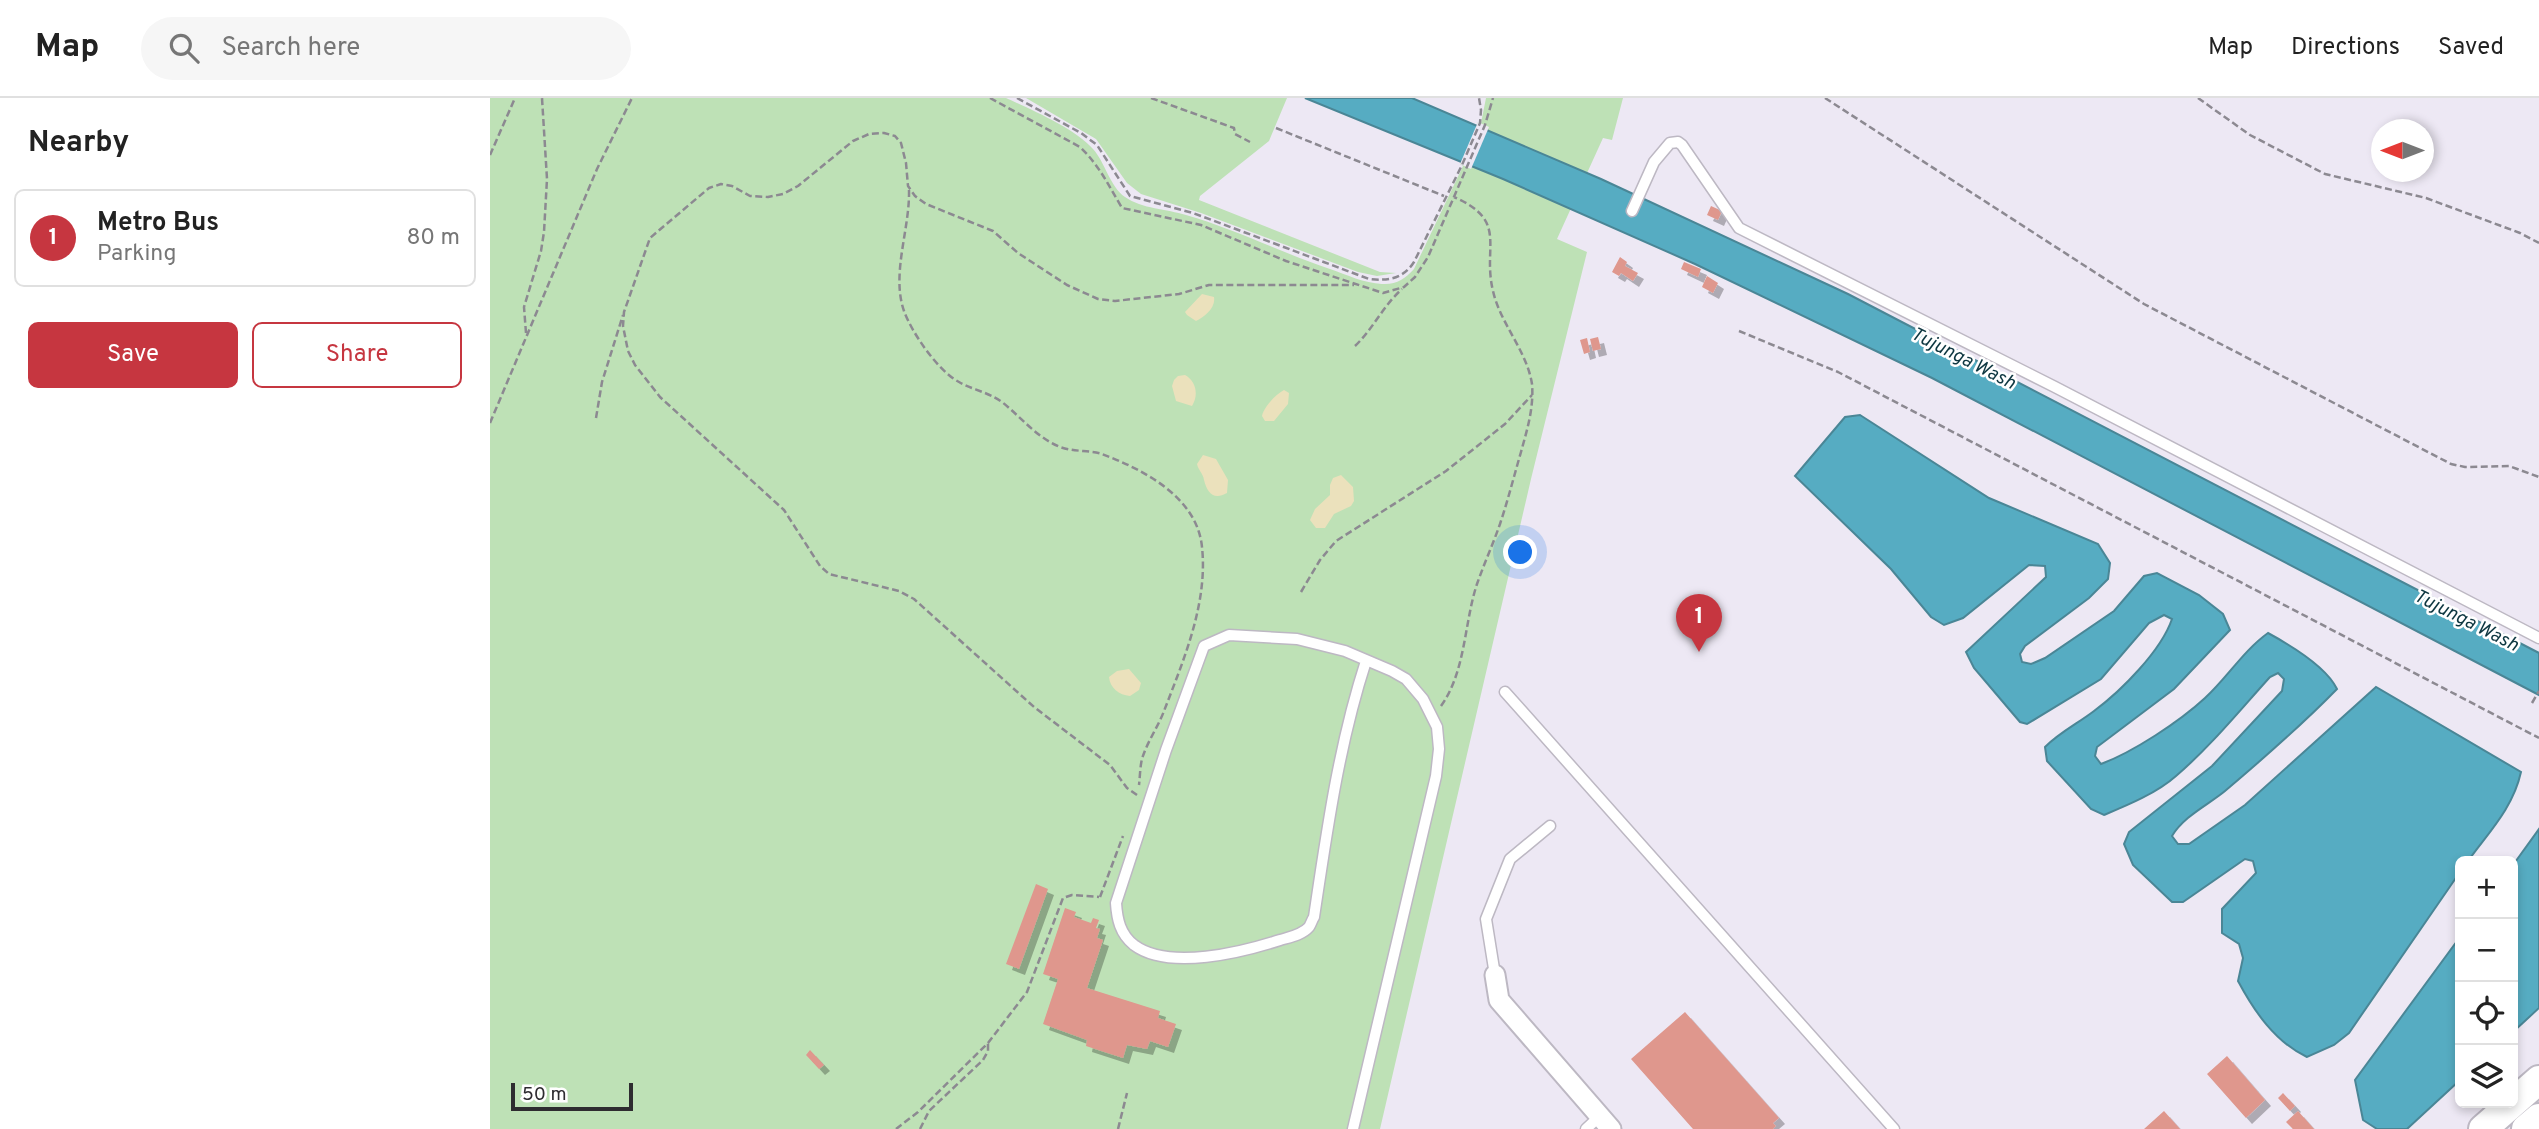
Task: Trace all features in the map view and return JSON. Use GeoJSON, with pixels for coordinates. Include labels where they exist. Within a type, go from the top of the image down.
{"type":"FeatureCollection","features":[{"type":"Feature","properties":{"kind":"main road"},"geometry":{"type":"LineString","coordinates":[[2483,1129],[2539,1080]]}},
{"type":"Feature","properties":{"kind":"main road"},"geometry":{"type":"LineString","coordinates":[[2526,1129],[2539,1118]]}},
{"type":"Feature","properties":{"kind":"street"},"geometry":{"type":"LineString","coordinates":[[1494,975],[1499,1000],[1599,1125]]}},
{"type":"Feature","properties":{"kind":"lane"},"geometry":{"type":"LineString","coordinates":[[1632,211],[1654,162],[1670,143],[1678,142],[1739,228],[2055,387],[2539,638]]}},
{"type":"Feature","properties":{"kind":"lane"},"geometry":{"type":"LineString","coordinates":[[1353,1129],[1436,776],[1439,749],[1437,727],[1423,699],[1406,679],[1345,651],[1297,639],[1265,635],[1229,635],[1205,646],[1166,750],[1116,903],[1117,921],[1124,935],[1135,946],[1155,955],[1211,957],[1248,951],[1301,933],[1309,926],[1314,917],[1332,796],[1353,700],[1366,661]]}},
{"type":"Feature","properties":{"kind":"lane"},"geometry":{"type":"LineString","coordinates":[[1504,692],[1894,1129]]}},
{"type":"Feature","properties":{"kind":"lane"},"geometry":{"type":"LineString","coordinates":[[1494,975],[1486,919],[1510,859],[1550,826]]}},
{"type":"Feature","properties":{"kind":"path"},"geometry":{"type":"LineString","coordinates":[[490,155],[515,98]]}},
{"type":"Feature","properties":{"kind":"path"},"geometry":{"type":"LineString","coordinates":[[527,336],[524,307],[544,232],[547,178],[542,98]]}},
{"type":"Feature","properties":{"kind":"path"},"geometry":{"type":"LineString","coordinates":[[490,423],[597,169],[632,98]]}},
{"type":"Feature","properties":{"kind":"path"},"geometry":{"type":"LineString","coordinates":[[990,98],[1080,147],[1092,158],[1122,208],[1201,225],[1286,261],[1354,285],[1383,293],[1404,286]]}},
{"type":"Feature","properties":{"kind":"path"},"geometry":{"type":"LineString","coordinates":[[1017,98],[1081,133],[1097,145],[1130,196],[1193,214],[1369,279],[1386,281],[1404,274],[1410,267],[1446,197],[1480,123],[1482,110],[1479,98]]}},
{"type":"Feature","properties":{"kind":"path"},"geometry":{"type":"LineString","coordinates":[[1151,98],[1234,128],[1236,134],[1250,142]]}},
{"type":"Feature","properties":{"kind":"path"},"geometry":{"type":"LineString","coordinates":[[1355,346],[1385,306],[1415,277],[1428,257],[1485,125],[1493,98]]}},
{"type":"Feature","properties":{"kind":"path"},"geometry":{"type":"LineString","coordinates":[[1825,98],[2144,304],[2451,464],[2465,467],[2509,466],[2539,477]]}},
{"type":"Feature","properties":{"kind":"path"},"geometry":{"type":"LineString","coordinates":[[2198,98],[2250,135],[2325,174],[2426,198],[2520,233],[2539,243]]}},
{"type":"Feature","properties":{"kind":"path"},"geometry":{"type":"LineString","coordinates":[[1276,128],[1446,197]]}},
{"type":"Feature","properties":{"kind":"path"},"geometry":{"type":"LineString","coordinates":[[596,418],[602,382],[624,312],[650,239],[709,188],[720,184],[732,186],[750,196],[783,194],[798,186],[853,141],[869,134],[884,133],[895,136],[901,143],[909,190],[902,261],[901,293],[904,311],[936,363],[960,383],[992,395],[1037,435],[1063,448],[1099,453],[1147,475],[1169,489],[1185,506],[1198,528],[1203,572],[1197,610],[1185,655],[1163,714],[1142,759],[1139,796],[1127,789],[1111,765],[1034,707],[914,599],[899,591],[830,574],[820,566],[784,510],[660,397],[635,365],[628,351],[623,326],[624,312]]}},
{"type":"Feature","properties":{"kind":"path"},"geometry":{"type":"LineString","coordinates":[[1462,165],[1463,176]]}},
{"type":"Feature","properties":{"kind":"path"},"geometry":{"type":"LineString","coordinates":[[909,190],[926,204],[993,231],[1018,253],[1066,285],[1098,299],[1115,301],[1179,294],[1209,285],[1354,285]]}},
{"type":"Feature","properties":{"kind":"path"},"geometry":{"type":"LineString","coordinates":[[1433,718],[1445,700],[1460,663],[1477,584],[1501,521],[1531,415],[1532,395],[1528,369],[1493,293],[1490,233],[1480,210],[1454,197]]}},
{"type":"Feature","properties":{"kind":"path"},"geometry":{"type":"LineString","coordinates":[[1739,331],[1838,372],[2539,738]]}},
{"type":"Feature","properties":{"kind":"path"},"geometry":{"type":"LineString","coordinates":[[1301,592],[1320,560],[1336,541],[1446,471],[1505,424],[1532,395]]}},
{"type":"Feature","properties":{"kind":"path"},"geometry":{"type":"LineString","coordinates":[[2532,703],[2539,691]]}},
{"type":"Feature","properties":{"kind":"path"},"geometry":{"type":"LineString","coordinates":[[1100,897],[1124,833]]}},
{"type":"Feature","properties":{"kind":"path"},"geometry":{"type":"LineString","coordinates":[[896,1129],[918,1112],[988,1043],[1027,992],[1063,898],[1072,895],[1100,897],[1116,903]]}},
{"type":"Feature","properties":{"kind":"path"},"geometry":{"type":"LineString","coordinates":[[920,1129],[929,1111],[983,1060],[988,1051],[988,1043]]}},
{"type":"Feature","properties":{"kind":"path"},"geometry":{"type":"LineString","coordinates":[[1118,1129],[1127,1093]]}},
{"type":"Feature","properties":{"kind":"green space"},"geometry":{"type":"Polygon","coordinates":[[[490,98],[1006,98],[1076,134],[1097,154],[1120,193],[1132,201],[1204,221],[1356,278],[1387,284],[1400,281],[1414,269],[1463,166],[1460,164],[1478,122],[1481,123],[1486,98],[1623,98],[1612,140],[1603,138],[1557,239],[1587,252],[1531,479],[1380,1129],[490,1129],[490,98]]]}},
{"type":"Feature","properties":{"kind":"green space"},"geometry":{"type":"Polygon","coordinates":[[[1026,98],[1287,98],[1269,141],[1200,196],[1199,200],[1380,272],[1396,273],[1377,276],[1358,272],[1201,213],[1141,194],[1127,183],[1096,139],[1026,98]]]}},
{"type":"Feature","properties":{"kind":"sand"},"geometry":{"type":"Polygon","coordinates":[[[1202,294],[1214,297],[1214,301],[1209,312],[1196,321],[1185,312],[1202,294]]]}},
{"type":"Feature","properties":{"kind":"sand"},"geometry":{"type":"Polygon","coordinates":[[[1185,375],[1192,381],[1195,389],[1192,406],[1176,401],[1172,386],[1178,376],[1185,375]]]}},
{"type":"Feature","properties":{"kind":"sand"},"geometry":{"type":"Polygon","coordinates":[[[1284,390],[1289,393],[1288,404],[1274,421],[1265,421],[1262,416],[1265,409],[1284,390]]]}},
{"type":"Feature","properties":{"kind":"sand"},"geometry":{"type":"Polygon","coordinates":[[[1203,455],[1216,459],[1228,480],[1227,493],[1214,496],[1209,491],[1197,464],[1203,455]]]}},
{"type":"Feature","properties":{"kind":"sand"},"geometry":{"type":"Polygon","coordinates":[[[1341,475],[1353,487],[1354,501],[1351,506],[1334,514],[1325,528],[1316,528],[1310,520],[1315,509],[1330,495],[1333,478],[1341,475]]]}},
{"type":"Feature","properties":{"kind":"sand"},"geometry":{"type":"Polygon","coordinates":[[[1129,669],[1141,683],[1139,690],[1130,696],[1116,690],[1109,677],[1117,671],[1129,669]]]}},
{"type":"Feature","properties":{"kind":"water","name":"Tujunga Wash"},"geometry":{"type":"Polygon","coordinates":[[[1305,98],[1412,98],[1601,179],[1848,294],[2539,653],[2539,695],[1932,378],[1695,264],[1503,179],[1305,98]]]}},
{"type":"Feature","properties":{"kind":"water"},"geometry":{"type":"Polygon","coordinates":[[[1860,415],[1989,498],[2098,544],[2110,563],[2108,579],[2089,598],[2025,646],[2020,654],[2022,662],[2031,664],[2045,658],[2114,611],[2144,576],[2157,573],[2199,595],[2223,614],[2230,630],[2174,689],[2097,747],[2095,756],[2101,764],[2155,736],[2182,717],[2213,690],[2268,633],[2307,657],[2332,680],[2337,689],[2310,715],[2225,791],[2183,822],[2172,836],[2178,844],[2189,844],[2245,805],[2376,687],[2521,772],[2512,797],[2499,819],[2472,856],[2455,856],[2455,879],[2349,1033],[2334,1045],[2307,1057],[2296,1051],[2266,1025],[2238,981],[2243,958],[2239,944],[2222,933],[2222,909],[2256,873],[2253,861],[2245,859],[2183,902],[2172,902],[2133,865],[2124,844],[2129,832],[2212,766],[2282,691],[2284,679],[2278,673],[2270,677],[2201,753],[2160,788],[2104,815],[2091,809],[2047,761],[2045,747],[2105,703],[2128,682],[2150,657],[2172,619],[2164,615],[2149,623],[2101,679],[2027,724],[2020,722],[1974,668],[1966,652],[2046,577],[2045,566],[2029,565],[1963,618],[1944,625],[1931,617],[1891,569],[1795,476],[1845,417],[1860,415]]]}},
{"type":"Feature","properties":{"kind":"water"},"geometry":{"type":"Polygon","coordinates":[[[2539,829],[2539,1008],[2518,1027],[2518,919],[2518,858],[2539,829]]]}},
{"type":"Feature","properties":{"kind":"water"},"geometry":{"type":"Polygon","coordinates":[[[2455,944],[2455,1085],[2407,1129],[2377,1129],[2363,1120],[2355,1080],[2455,944]]]}},
{"type":"Feature","properties":{"kind":"pier"},"geometry":{"type":"Polygon","coordinates":[[[1478,122],[1489,127],[1471,169],[1460,164],[1478,122]]]}},
{"type":"Feature","properties":{"kind":"building"},"geometry":{"type":"Polygon","coordinates":[[[1711,206],[1722,211],[1718,220],[1707,215],[1711,206]]]}},
{"type":"Feature","properties":{"kind":"building"},"geometry":{"type":"Polygon","coordinates":[[[1620,257],[1627,262],[1625,266],[1638,273],[1633,281],[1621,273],[1619,276],[1612,272],[1620,257]]]}},
{"type":"Feature","properties":{"kind":"building"},"geometry":{"type":"Polygon","coordinates":[[[1684,262],[1701,269],[1698,277],[1681,269],[1684,262]]]}},
{"type":"Feature","properties":{"kind":"building"},"geometry":{"type":"Polygon","coordinates":[[[1707,276],[1718,283],[1713,293],[1702,287],[1707,276]]]}},
{"type":"Feature","properties":{"kind":"building"},"geometry":{"type":"Polygon","coordinates":[[[1598,337],[1601,349],[1593,351],[1590,339],[1598,337]]]}},
{"type":"Feature","properties":{"kind":"building"},"geometry":{"type":"Polygon","coordinates":[[[1587,338],[1590,352],[1584,354],[1580,340],[1587,338]]]}},
{"type":"Feature","properties":{"kind":"building"},"geometry":{"type":"Polygon","coordinates":[[[1036,884],[1048,889],[1019,969],[1006,964],[1036,884]]]}},
{"type":"Feature","properties":{"kind":"building"},"geometry":{"type":"Polygon","coordinates":[[[1065,908],[1076,912],[1074,917],[1091,923],[1093,918],[1099,920],[1097,938],[1103,940],[1087,988],[1160,1011],[1158,1018],[1176,1024],[1168,1047],[1150,1041],[1147,1049],[1127,1045],[1123,1058],[1086,1046],[1087,1040],[1043,1024],[1058,979],[1043,974],[1065,908]]]}},
{"type":"Feature","properties":{"kind":"building"},"geometry":{"type":"Polygon","coordinates":[[[1685,1012],[1779,1118],[1773,1123],[1776,1126],[1773,1129],[1693,1129],[1631,1059],[1685,1012]]]}},
{"type":"Feature","properties":{"kind":"building"},"geometry":{"type":"Polygon","coordinates":[[[810,1050],[824,1065],[819,1069],[806,1055],[810,1050]]]}},
{"type":"Feature","properties":{"kind":"building"},"geometry":{"type":"Polygon","coordinates":[[[2227,1056],[2265,1100],[2246,1118],[2207,1074],[2227,1056]]]}},
{"type":"Feature","properties":{"kind":"building"},"geometry":{"type":"Polygon","coordinates":[[[2283,1093],[2295,1106],[2290,1111],[2278,1098],[2283,1093]]]}},
{"type":"Feature","properties":{"kind":"building"},"geometry":{"type":"Polygon","coordinates":[[[2164,1111],[2180,1129],[2144,1129],[2164,1111]]]}},
{"type":"Feature","properties":{"kind":"building"},"geometry":{"type":"Polygon","coordinates":[[[2298,1111],[2314,1129],[2293,1129],[2286,1122],[2298,1111]]]}},
{"type":"Feature","properties":{"kind":"place","name":"Metro Bus"},"geometry":{"type":"Point","coordinates":[1699,652]}}]}
